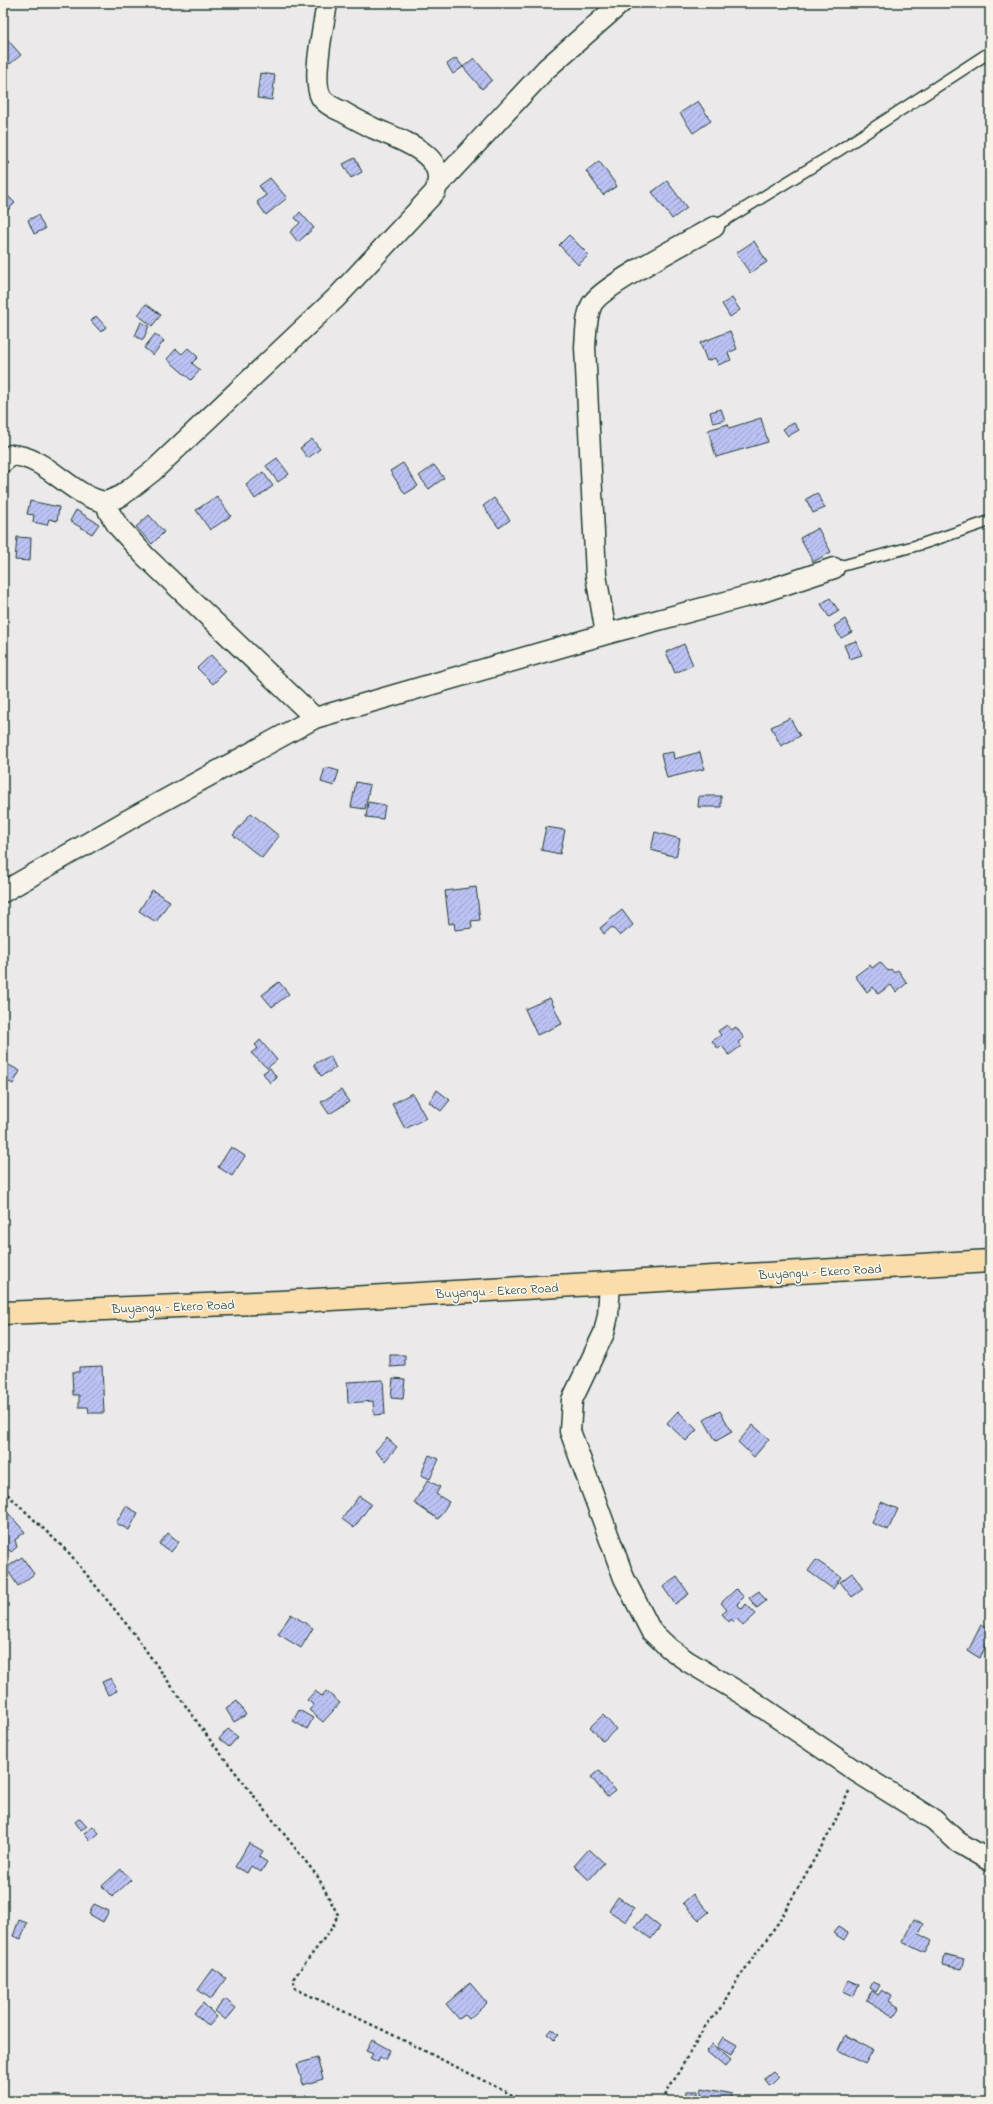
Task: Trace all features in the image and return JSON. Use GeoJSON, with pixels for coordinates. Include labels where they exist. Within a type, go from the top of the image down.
{"type":"FeatureCollection","features":[{"type":"Feature","properties":{"kind":"main road","name":"Buyangu - Ekero Road"},"geometry":{"type":"LineString","coordinates":[[3,1312],[280,1302],[990,1261]]}},
{"type":"Feature","properties":{"kind":"street"},"geometry":{"type":"LineString","coordinates":[[327,3],[320,46],[318,85],[321,98],[337,109],[408,143],[423,152],[436,170],[438,185]]}},
{"type":"Feature","properties":{"kind":"street"},"geometry":{"type":"LineString","coordinates":[[3,462],[12,455],[25,458],[89,497],[106,502],[121,496],[153,471],[336,298],[429,200],[438,185],[546,69],[621,3]]}},
{"type":"Feature","properties":{"kind":"street"},"geometry":{"type":"LineString","coordinates":[[606,634],[596,575],[585,347],[587,326],[592,305],[600,296],[629,276],[714,226]]}},
{"type":"Feature","properties":{"kind":"street"},"geometry":{"type":"LineString","coordinates":[[106,502],[108,512],[118,526],[145,556],[315,718]]}},
{"type":"Feature","properties":{"kind":"street"},"geometry":{"type":"LineString","coordinates":[[3,892],[128,820],[315,718],[606,634],[759,593],[834,568]]}},
{"type":"Feature","properties":{"kind":"street"},"geometry":{"type":"LineString","coordinates":[[610,1283],[608,1315],[604,1333],[572,1400],[570,1431],[624,1578],[636,1605],[651,1631],[669,1648],[747,1697],[857,1772],[934,1820],[958,1842],[990,1861]]}},
{"type":"Feature","properties":{"kind":"lane"},"geometry":{"type":"LineString","coordinates":[[714,226],[838,151],[990,52]]}},
{"type":"Feature","properties":{"kind":"lane"},"geometry":{"type":"LineString","coordinates":[[834,568],[922,544],[990,521]]}},
{"type":"Feature","properties":{"kind":"path"},"geometry":{"type":"LineString","coordinates":[[3,1490],[70,1554],[123,1619],[212,1744],[318,1877],[338,1915],[332,1928],[293,1979],[296,1989],[383,2030],[524,2101]]}},
{"type":"Feature","properties":{"kind":"path"},"geometry":{"type":"LineString","coordinates":[[662,2101],[704,2028],[724,2004],[738,1979],[778,1922],[791,1896],[810,1868],[832,1828],[857,1772]]}},
{"type":"Feature","properties":{"kind":"building"},"geometry":{"type":"Polygon","coordinates":[[[7,39],[21,55],[10,64],[3,56],[3,42],[7,39]]]}},
{"type":"Feature","properties":{"kind":"building"},"geometry":{"type":"Polygon","coordinates":[[[456,58],[463,67],[453,74],[447,64],[456,58]]]}},
{"type":"Feature","properties":{"kind":"building"},"geometry":{"type":"Polygon","coordinates":[[[474,58],[492,80],[482,89],[463,67],[474,58]]]}},
{"type":"Feature","properties":{"kind":"building"},"geometry":{"type":"Polygon","coordinates":[[[260,73],[275,75],[272,100],[257,98],[260,73]]]}},
{"type":"Feature","properties":{"kind":"building"},"geometry":{"type":"Polygon","coordinates":[[[698,101],[711,121],[693,133],[680,113],[698,101]]]}},
{"type":"Feature","properties":{"kind":"building"},"geometry":{"type":"Polygon","coordinates":[[[3,156],[10,163],[4,169],[3,168],[3,156]]]}},
{"type":"Feature","properties":{"kind":"building"},"geometry":{"type":"Polygon","coordinates":[[[355,158],[362,172],[351,178],[343,164],[355,158]]]}},
{"type":"Feature","properties":{"kind":"building"},"geometry":{"type":"Polygon","coordinates":[[[599,161],[617,186],[603,195],[586,171],[599,161]]]}},
{"type":"Feature","properties":{"kind":"building"},"geometry":{"type":"Polygon","coordinates":[[[270,178],[287,198],[266,215],[257,202],[266,195],[259,186],[270,178]]]}},
{"type":"Feature","properties":{"kind":"building"},"geometry":{"type":"Polygon","coordinates":[[[667,181],[687,208],[672,219],[652,192],[667,181]]]}},
{"type":"Feature","properties":{"kind":"building"},"geometry":{"type":"Polygon","coordinates":[[[7,195],[15,203],[3,215],[3,200],[7,195]]]}},
{"type":"Feature","properties":{"kind":"building"},"geometry":{"type":"Polygon","coordinates":[[[300,212],[314,228],[298,242],[290,232],[300,223],[295,218],[300,212]]]}},
{"type":"Feature","properties":{"kind":"building"},"geometry":{"type":"Polygon","coordinates":[[[38,215],[45,229],[34,234],[28,220],[38,215]]]}},
{"type":"Feature","properties":{"kind":"building"},"geometry":{"type":"Polygon","coordinates":[[[569,235],[589,255],[578,265],[559,245],[569,235]]]}},
{"type":"Feature","properties":{"kind":"building"},"geometry":{"type":"Polygon","coordinates":[[[754,241],[767,262],[750,273],[736,253],[754,241]]]}},
{"type":"Feature","properties":{"kind":"building"},"geometry":{"type":"Polygon","coordinates":[[[732,298],[740,310],[730,317],[722,304],[732,298]]]}},
{"type":"Feature","properties":{"kind":"building"},"geometry":{"type":"Polygon","coordinates":[[[146,304],[161,315],[152,326],[138,315],[146,304]]]}},
{"type":"Feature","properties":{"kind":"building"},"geometry":{"type":"Polygon","coordinates":[[[96,316],[106,327],[101,332],[91,321],[96,316]]]}},
{"type":"Feature","properties":{"kind":"building"},"geometry":{"type":"Polygon","coordinates":[[[141,322],[149,326],[143,340],[135,336],[141,322]]]}},
{"type":"Feature","properties":{"kind":"building"},"geometry":{"type":"Polygon","coordinates":[[[730,331],[737,349],[728,353],[731,360],[718,365],[715,358],[707,361],[700,343],[730,331]]]}},
{"type":"Feature","properties":{"kind":"building"},"geometry":{"type":"Polygon","coordinates":[[[155,334],[164,341],[153,355],[144,348],[155,334]]]}},
{"type":"Feature","properties":{"kind":"building"},"geometry":{"type":"Polygon","coordinates":[[[188,348],[198,357],[192,363],[200,370],[191,380],[167,359],[176,349],[182,354],[188,348]]]}},
{"type":"Feature","properties":{"kind":"building"},"geometry":{"type":"Polygon","coordinates":[[[721,409],[725,420],[713,423],[710,412],[721,409]]]}},
{"type":"Feature","properties":{"kind":"building"},"geometry":{"type":"Polygon","coordinates":[[[761,418],[768,442],[716,457],[708,430],[728,424],[729,428],[761,418]]]}},
{"type":"Feature","properties":{"kind":"building"},"geometry":{"type":"Polygon","coordinates":[[[794,423],[799,430],[788,436],[783,429],[794,423]]]}},
{"type":"Feature","properties":{"kind":"building"},"geometry":{"type":"Polygon","coordinates":[[[312,439],[320,449],[308,458],[300,448],[312,439]]]}},
{"type":"Feature","properties":{"kind":"building"},"geometry":{"type":"Polygon","coordinates":[[[277,458],[289,474],[278,482],[266,466],[277,458]]]}},
{"type":"Feature","properties":{"kind":"building"},"geometry":{"type":"Polygon","coordinates":[[[403,463],[418,486],[405,494],[390,471],[403,463]]]}},
{"type":"Feature","properties":{"kind":"building"},"geometry":{"type":"Polygon","coordinates":[[[434,465],[444,478],[429,489],[419,476],[434,465]]]}},
{"type":"Feature","properties":{"kind":"building"},"geometry":{"type":"Polygon","coordinates":[[[263,472],[273,486],[255,499],[246,485],[263,472]]]}},
{"type":"Feature","properties":{"kind":"building"},"geometry":{"type":"Polygon","coordinates":[[[817,493],[825,508],[813,513],[806,499],[817,493]]]}},
{"type":"Feature","properties":{"kind":"building"},"geometry":{"type":"Polygon","coordinates":[[[217,496],[231,516],[210,530],[196,510],[217,496]]]}},
{"type":"Feature","properties":{"kind":"building"},"geometry":{"type":"Polygon","coordinates":[[[494,498],[510,520],[499,528],[483,506],[494,498]]]}},
{"type":"Feature","properties":{"kind":"building"},"geometry":{"type":"Polygon","coordinates":[[[30,501],[59,507],[57,521],[49,519],[47,525],[33,522],[34,515],[27,514],[30,501]]]}},
{"type":"Feature","properties":{"kind":"building"},"geometry":{"type":"Polygon","coordinates":[[[76,510],[99,524],[92,534],[70,521],[76,510]]]}},
{"type":"Feature","properties":{"kind":"building"},"geometry":{"type":"Polygon","coordinates":[[[149,515],[164,532],[152,544],[136,527],[149,515]]]}},
{"type":"Feature","properties":{"kind":"building"},"geometry":{"type":"Polygon","coordinates":[[[818,528],[831,552],[813,562],[800,538],[818,528]]]}},
{"type":"Feature","properties":{"kind":"building"},"geometry":{"type":"Polygon","coordinates":[[[17,537],[31,538],[30,561],[15,560],[17,537]]]}},
{"type":"Feature","properties":{"kind":"building"},"geometry":{"type":"Polygon","coordinates":[[[830,598],[839,611],[829,617],[821,604],[830,598]]]}},
{"type":"Feature","properties":{"kind":"building"},"geometry":{"type":"Polygon","coordinates":[[[845,619],[852,632],[841,638],[834,626],[845,619]]]}},
{"type":"Feature","properties":{"kind":"building"},"geometry":{"type":"Polygon","coordinates":[[[856,641],[862,655],[850,659],[844,645],[856,641]]]}},
{"type":"Feature","properties":{"kind":"building"},"geometry":{"type":"Polygon","coordinates":[[[684,644],[693,665],[675,673],[666,652],[684,644]]]}},
{"type":"Feature","properties":{"kind":"building"},"geometry":{"type":"Polygon","coordinates":[[[211,655],[226,671],[213,684],[197,668],[211,655]]]}},
{"type":"Feature","properties":{"kind":"building"},"geometry":{"type":"Polygon","coordinates":[[[790,718],[800,736],[781,746],[771,727],[790,718]]]}},
{"type":"Feature","properties":{"kind":"building"},"geometry":{"type":"Polygon","coordinates":[[[673,752],[674,759],[700,752],[704,769],[667,778],[661,754],[673,752]]]}},
{"type":"Feature","properties":{"kind":"building"},"geometry":{"type":"Polygon","coordinates":[[[325,767],[339,771],[334,786],[321,782],[325,767]]]}},
{"type":"Feature","properties":{"kind":"building"},"geometry":{"type":"Polygon","coordinates":[[[356,782],[370,785],[365,809],[351,807],[356,782]]]}},
{"type":"Feature","properties":{"kind":"building"},"geometry":{"type":"Polygon","coordinates":[[[699,796],[721,796],[721,807],[698,807],[699,796]]]}},
{"type":"Feature","properties":{"kind":"building"},"geometry":{"type":"Polygon","coordinates":[[[368,802],[385,805],[383,819],[366,817],[368,802]]]}},
{"type":"Feature","properties":{"kind":"building"},"geometry":{"type":"Polygon","coordinates":[[[251,813],[279,836],[262,858],[233,835],[251,813]]]}},
{"type":"Feature","properties":{"kind":"building"},"geometry":{"type":"Polygon","coordinates":[[[546,827],[565,830],[560,854],[541,850],[546,827]]]}},
{"type":"Feature","properties":{"kind":"building"},"geometry":{"type":"Polygon","coordinates":[[[655,832],[680,839],[676,857],[651,850],[655,832]]]}},
{"type":"Feature","properties":{"kind":"building"},"geometry":{"type":"Polygon","coordinates":[[[476,887],[480,920],[471,921],[472,928],[455,930],[454,923],[449,924],[445,891],[476,887]]]}},
{"type":"Feature","properties":{"kind":"building"},"geometry":{"type":"Polygon","coordinates":[[[152,890],[170,901],[156,922],[139,911],[152,890]]]}},
{"type":"Feature","properties":{"kind":"building"},"geometry":{"type":"Polygon","coordinates":[[[622,910],[633,925],[620,936],[612,927],[604,934],[600,928],[622,910]]]}},
{"type":"Feature","properties":{"kind":"building"},"geometry":{"type":"Polygon","coordinates":[[[880,962],[888,971],[891,969],[894,973],[898,970],[907,983],[896,992],[891,985],[878,994],[873,987],[867,992],[855,976],[870,965],[872,968],[880,962]]]}},
{"type":"Feature","properties":{"kind":"building"},"geometry":{"type":"Polygon","coordinates":[[[279,982],[289,994],[272,1007],[262,995],[279,982]]]}},
{"type":"Feature","properties":{"kind":"building"},"geometry":{"type":"Polygon","coordinates":[[[550,998],[562,1024],[537,1035],[525,1009],[550,998]]]}},
{"type":"Feature","properties":{"kind":"building"},"geometry":{"type":"Polygon","coordinates":[[[727,1025],[731,1030],[736,1027],[744,1038],[738,1042],[741,1046],[729,1055],[722,1046],[718,1049],[712,1041],[721,1035],[718,1031],[727,1025]]]}},
{"type":"Feature","properties":{"kind":"building"},"geometry":{"type":"Polygon","coordinates":[[[260,1040],[277,1060],[267,1068],[251,1053],[258,1048],[255,1045],[260,1040]]]}},
{"type":"Feature","properties":{"kind":"building"},"geometry":{"type":"Polygon","coordinates":[[[330,1056],[336,1068],[321,1076],[314,1064],[330,1056]]]}},
{"type":"Feature","properties":{"kind":"building"},"geometry":{"type":"Polygon","coordinates":[[[7,1064],[20,1071],[13,1084],[3,1079],[3,1073],[7,1064]]]}},
{"type":"Feature","properties":{"kind":"building"},"geometry":{"type":"Polygon","coordinates":[[[270,1068],[277,1078],[270,1083],[263,1073],[270,1068]]]}},
{"type":"Feature","properties":{"kind":"building"},"geometry":{"type":"Polygon","coordinates":[[[341,1090],[349,1102],[329,1114],[321,1102],[341,1090]]]}},
{"type":"Feature","properties":{"kind":"building"},"geometry":{"type":"Polygon","coordinates":[[[437,1090],[450,1100],[441,1111],[429,1102],[437,1090]]]}},
{"type":"Feature","properties":{"kind":"building"},"geometry":{"type":"Polygon","coordinates":[[[412,1093],[426,1118],[405,1129],[392,1104],[412,1093]]]}},
{"type":"Feature","properties":{"kind":"building"},"geometry":{"type":"Polygon","coordinates":[[[231,1147],[245,1156],[232,1176],[218,1167],[231,1147]]]}},
{"type":"Feature","properties":{"kind":"building"},"geometry":{"type":"Polygon","coordinates":[[[390,1355],[405,1355],[405,1366],[390,1367],[390,1355]]]}},
{"type":"Feature","properties":{"kind":"building"},"geometry":{"type":"Polygon","coordinates":[[[102,1366],[104,1413],[89,1413],[88,1407],[79,1407],[79,1395],[73,1395],[72,1372],[79,1372],[79,1367],[102,1366]]]}},
{"type":"Feature","properties":{"kind":"building"},"geometry":{"type":"Polygon","coordinates":[[[393,1378],[405,1379],[403,1399],[391,1398],[393,1378]]]}},
{"type":"Feature","properties":{"kind":"building"},"geometry":{"type":"Polygon","coordinates":[[[383,1380],[385,1414],[374,1415],[373,1401],[348,1403],[347,1382],[383,1380]]]}},
{"type":"Feature","properties":{"kind":"building"},"geometry":{"type":"Polygon","coordinates":[[[678,1411],[697,1430],[686,1441],[667,1423],[678,1411]]]}},
{"type":"Feature","properties":{"kind":"building"},"geometry":{"type":"Polygon","coordinates":[[[720,1411],[732,1432],[716,1441],[704,1420],[720,1411]]]}},
{"type":"Feature","properties":{"kind":"building"},"geometry":{"type":"Polygon","coordinates":[[[753,1425],[769,1439],[754,1457],[738,1442],[753,1425]]]}},
{"type":"Feature","properties":{"kind":"building"},"geometry":{"type":"Polygon","coordinates":[[[387,1438],[397,1447],[385,1461],[375,1451],[387,1438]]]}},
{"type":"Feature","properties":{"kind":"building"},"geometry":{"type":"Polygon","coordinates":[[[429,1455],[439,1459],[430,1479],[421,1475],[429,1455]]]}},
{"type":"Feature","properties":{"kind":"building"},"geometry":{"type":"Polygon","coordinates":[[[428,1480],[440,1487],[436,1494],[449,1502],[438,1519],[414,1503],[428,1480]]]}},
{"type":"Feature","properties":{"kind":"building"},"geometry":{"type":"Polygon","coordinates":[[[359,1496],[371,1504],[354,1528],[342,1519],[359,1496]]]}},
{"type":"Feature","properties":{"kind":"building"},"geometry":{"type":"Polygon","coordinates":[[[881,1502],[898,1509],[888,1530],[872,1523],[881,1502]]]}},
{"type":"Feature","properties":{"kind":"building"},"geometry":{"type":"Polygon","coordinates":[[[126,1506],[138,1513],[129,1530],[116,1523],[126,1506]]]}},
{"type":"Feature","properties":{"kind":"building"},"geometry":{"type":"Polygon","coordinates":[[[9,1514],[25,1532],[15,1540],[17,1547],[11,1552],[6,1547],[3,1550],[3,1520],[9,1514]]]}},
{"type":"Feature","properties":{"kind":"building"},"geometry":{"type":"Polygon","coordinates":[[[168,1533],[179,1542],[171,1552],[159,1544],[168,1533]]]}},
{"type":"Feature","properties":{"kind":"building"},"geometry":{"type":"Polygon","coordinates":[[[22,1557],[34,1574],[18,1586],[6,1568],[22,1557]]]}},
{"type":"Feature","properties":{"kind":"building"},"geometry":{"type":"Polygon","coordinates":[[[816,1560],[841,1577],[833,1589],[808,1571],[816,1560]]]}},
{"type":"Feature","properties":{"kind":"building"},"geometry":{"type":"Polygon","coordinates":[[[852,1573],[863,1589],[852,1597],[840,1582],[852,1573]]]}},
{"type":"Feature","properties":{"kind":"building"},"geometry":{"type":"Polygon","coordinates":[[[677,1577],[689,1594],[675,1604],[663,1587],[677,1577]]]}},
{"type":"Feature","properties":{"kind":"building"},"geometry":{"type":"Polygon","coordinates":[[[736,1589],[744,1597],[737,1604],[742,1609],[746,1604],[756,1614],[743,1626],[737,1619],[734,1622],[731,1619],[729,1622],[722,1614],[727,1610],[721,1603],[736,1589]]]}},
{"type":"Feature","properties":{"kind":"building"},"geometry":{"type":"Polygon","coordinates":[[[759,1591],[766,1601],[757,1608],[749,1598],[759,1591]]]}},
{"type":"Feature","properties":{"kind":"building"},"geometry":{"type":"Polygon","coordinates":[[[291,1614],[313,1628],[301,1648],[278,1634],[291,1614]]]}},
{"type":"Feature","properties":{"kind":"building"},"geometry":{"type":"Polygon","coordinates":[[[981,1625],[990,1629],[990,1637],[980,1658],[968,1651],[981,1625]]]}},
{"type":"Feature","properties":{"kind":"building"},"geometry":{"type":"Polygon","coordinates":[[[111,1678],[117,1691],[108,1695],[102,1682],[111,1678]]]}},
{"type":"Feature","properties":{"kind":"building"},"geometry":{"type":"Polygon","coordinates":[[[315,1691],[322,1696],[326,1691],[340,1703],[323,1722],[309,1710],[314,1705],[307,1700],[315,1691]]]}},
{"type":"Feature","properties":{"kind":"building"},"geometry":{"type":"Polygon","coordinates":[[[237,1701],[246,1715],[234,1722],[226,1709],[237,1701]]]}},
{"type":"Feature","properties":{"kind":"building"},"geometry":{"type":"Polygon","coordinates":[[[299,1710],[313,1718],[307,1729],[293,1721],[299,1710]]]}},
{"type":"Feature","properties":{"kind":"building"},"geometry":{"type":"Polygon","coordinates":[[[603,1715],[616,1729],[603,1741],[590,1727],[603,1715]]]}},
{"type":"Feature","properties":{"kind":"building"},"geometry":{"type":"Polygon","coordinates":[[[228,1729],[238,1737],[229,1747],[219,1739],[228,1729]]]}},
{"type":"Feature","properties":{"kind":"building"},"geometry":{"type":"Polygon","coordinates":[[[599,1770],[615,1791],[607,1797],[591,1777],[599,1770]]]}},
{"type":"Feature","properties":{"kind":"building"},"geometry":{"type":"Polygon","coordinates":[[[80,1818],[87,1826],[81,1830],[75,1822],[80,1818]]]}},
{"type":"Feature","properties":{"kind":"building"},"geometry":{"type":"Polygon","coordinates":[[[93,1826],[99,1833],[90,1841],[84,1833],[93,1826]]]}},
{"type":"Feature","properties":{"kind":"building"},"geometry":{"type":"Polygon","coordinates":[[[249,1843],[263,1851],[259,1857],[267,1862],[261,1872],[251,1866],[247,1873],[235,1867],[249,1843]]]}},
{"type":"Feature","properties":{"kind":"building"},"geometry":{"type":"Polygon","coordinates":[[[589,1849],[604,1863],[589,1880],[574,1866],[589,1849]]]}},
{"type":"Feature","properties":{"kind":"building"},"geometry":{"type":"Polygon","coordinates":[[[121,1869],[131,1880],[112,1897],[102,1886],[121,1869]]]}},
{"type":"Feature","properties":{"kind":"building"},"geometry":{"type":"Polygon","coordinates":[[[693,1894],[709,1912],[699,1920],[683,1903],[693,1894]]]}},
{"type":"Feature","properties":{"kind":"building"},"geometry":{"type":"Polygon","coordinates":[[[618,1897],[634,1908],[626,1922],[609,1911],[618,1897]]]}},
{"type":"Feature","properties":{"kind":"building"},"geometry":{"type":"Polygon","coordinates":[[[94,1904],[109,1911],[103,1922],[89,1914],[94,1904]]]}},
{"type":"Feature","properties":{"kind":"building"},"geometry":{"type":"Polygon","coordinates":[[[645,1915],[660,1927],[651,1939],[635,1927],[645,1915]]]}},
{"type":"Feature","properties":{"kind":"building"},"geometry":{"type":"Polygon","coordinates":[[[914,1919],[924,1924],[919,1934],[932,1941],[925,1953],[902,1942],[914,1919]]]}},
{"type":"Feature","properties":{"kind":"building"},"geometry":{"type":"Polygon","coordinates":[[[19,1920],[27,1923],[21,1939],[13,1936],[19,1920]]]}},
{"type":"Feature","properties":{"kind":"building"},"geometry":{"type":"Polygon","coordinates":[[[838,1927],[848,1933],[844,1940],[833,1933],[838,1927]]]}},
{"type":"Feature","properties":{"kind":"building"},"geometry":{"type":"Polygon","coordinates":[[[945,1954],[964,1959],[961,1969],[943,1965],[945,1954]]]}},
{"type":"Feature","properties":{"kind":"building"},"geometry":{"type":"Polygon","coordinates":[[[213,1969],[226,1978],[211,1999],[198,1990],[213,1969]]]}},
{"type":"Feature","properties":{"kind":"building"},"geometry":{"type":"Polygon","coordinates":[[[848,1980],[859,1985],[854,1996],[843,1991],[848,1980]]]}},
{"type":"Feature","properties":{"kind":"building"},"geometry":{"type":"Polygon","coordinates":[[[873,1982],[880,1985],[876,1992],[870,1988],[873,1982]]]}},
{"type":"Feature","properties":{"kind":"building"},"geometry":{"type":"Polygon","coordinates":[[[470,1983],[487,2003],[469,2019],[465,2015],[459,2019],[446,2004],[470,1983]]]}},
{"type":"Feature","properties":{"kind":"building"},"geometry":{"type":"Polygon","coordinates":[[[882,1990],[892,1996],[889,2001],[900,2008],[894,2017],[866,2000],[872,1991],[878,1995],[882,1990]]]}},
{"type":"Feature","properties":{"kind":"building"},"geometry":{"type":"Polygon","coordinates":[[[225,1999],[236,2008],[226,2020],[215,2011],[225,1999]]]}},
{"type":"Feature","properties":{"kind":"building"},"geometry":{"type":"Polygon","coordinates":[[[203,2003],[217,2017],[209,2026],[194,2013],[203,2003]]]}},
{"type":"Feature","properties":{"kind":"building"},"geometry":{"type":"Polygon","coordinates":[[[552,2029],[559,2035],[554,2040],[548,2034],[552,2029]]]}},
{"type":"Feature","properties":{"kind":"building"},"geometry":{"type":"Polygon","coordinates":[[[845,2035],[873,2050],[865,2064],[838,2050],[845,2035]]]}},
{"type":"Feature","properties":{"kind":"building"},"geometry":{"type":"Polygon","coordinates":[[[723,2037],[737,2045],[731,2055],[717,2047],[723,2037]]]}},
{"type":"Feature","properties":{"kind":"building"},"geometry":{"type":"Polygon","coordinates":[[[372,2040],[390,2050],[385,2060],[380,2057],[378,2062],[370,2058],[373,2054],[366,2051],[372,2040]]]}},
{"type":"Feature","properties":{"kind":"building"},"geometry":{"type":"Polygon","coordinates":[[[712,2044],[731,2060],[725,2067],[706,2051],[712,2044]]]}},
{"type":"Feature","properties":{"kind":"building"},"geometry":{"type":"Polygon","coordinates":[[[317,2058],[323,2079],[303,2085],[297,2064],[317,2058]]]}},
{"type":"Feature","properties":{"kind":"building"},"geometry":{"type":"Polygon","coordinates":[[[773,2071],[779,2077],[770,2086],[764,2078],[773,2071]]]}},
{"type":"Feature","properties":{"kind":"building"},"geometry":{"type":"Polygon","coordinates":[[[702,2088],[732,2094],[731,2101],[700,2101],[702,2088]]]}},
{"type":"Feature","properties":{"kind":"building"},"geometry":{"type":"Polygon","coordinates":[[[687,2091],[698,2091],[698,2100],[686,2099],[687,2091]]]}}]}
